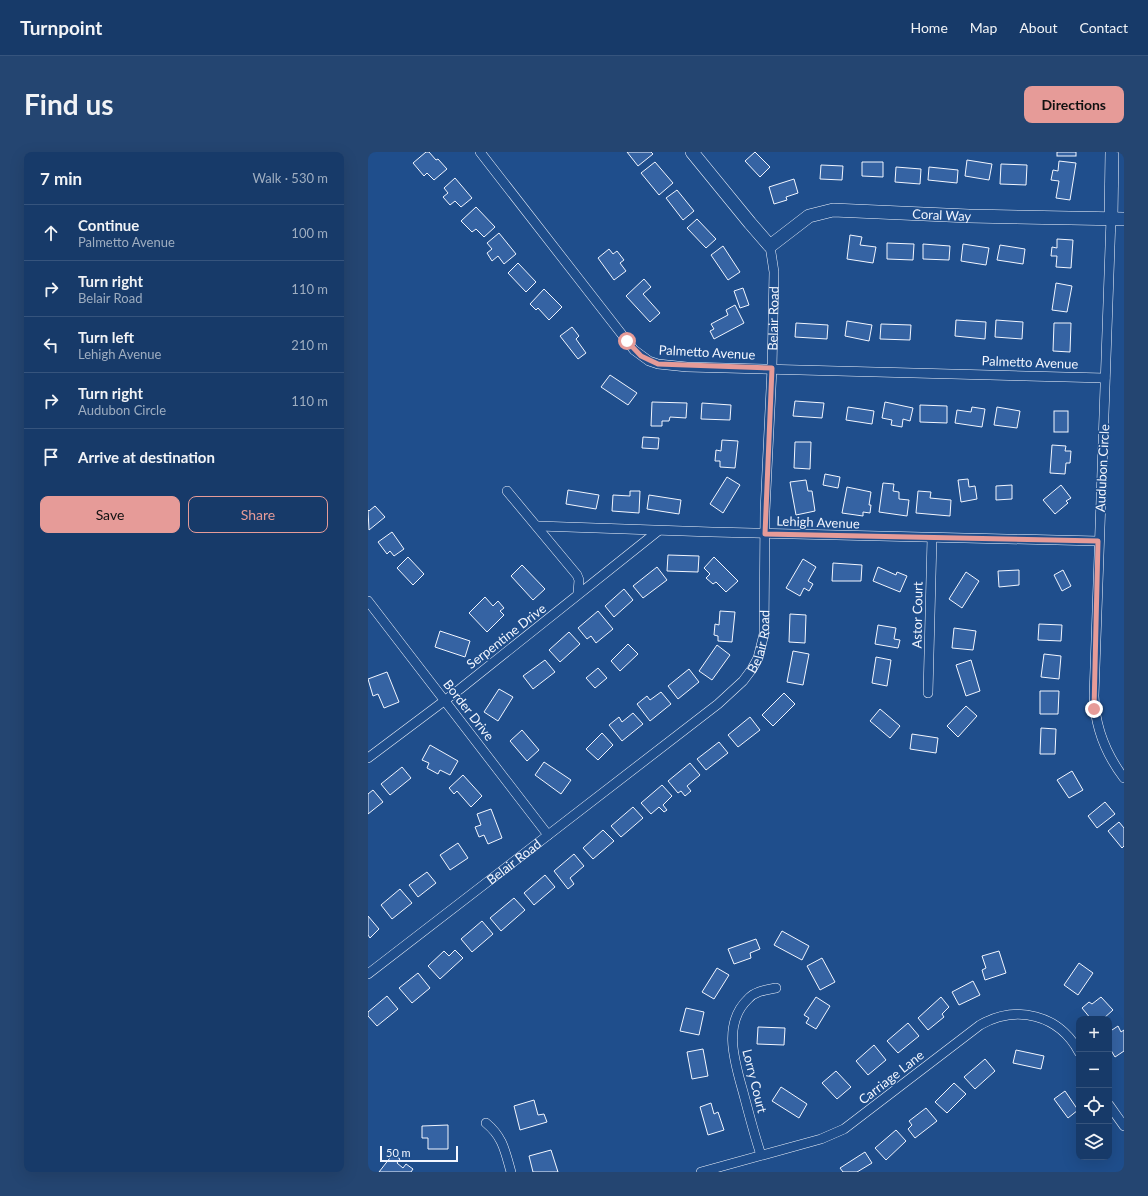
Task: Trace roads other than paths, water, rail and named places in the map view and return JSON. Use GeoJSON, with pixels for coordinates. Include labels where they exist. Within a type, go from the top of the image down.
{"type":"FeatureCollection","features":[{"type":"Feature","properties":{"kind":"street","name":"Palmetto Avenue"},"geometry":{"type":"LineString","coordinates":[[480,152],[595,302],[641,356],[649,361],[667,366],[1105,378]]}},
{"type":"Feature","properties":{"kind":"street"},"geometry":{"type":"LineString","coordinates":[[692,152],[770,246]]}},
{"type":"Feature","properties":{"kind":"street","name":"Audubon Circle"},"geometry":{"type":"LineString","coordinates":[[1112,152],[1111,218],[1098,541],[1094,709],[1100,735],[1105,747],[1124,778]]}},
{"type":"Feature","properties":{"kind":"street","name":"Coral Way"},"geometry":{"type":"LineString","coordinates":[[770,246],[809,216],[833,210],[969,216],[1124,219]]}},
{"type":"Feature","properties":{"kind":"street","name":"Belair Road"},"geometry":{"type":"LineString","coordinates":[[368,974],[711,709],[743,682],[758,658],[764,634],[765,534],[772,368],[774,272],[770,246]]}},
{"type":"Feature","properties":{"kind":"street"},"geometry":{"type":"LineString","coordinates":[[507,491],[577,574],[580,587],[578,593]]}},
{"type":"Feature","properties":{"kind":"street","name":"Lehigh Avenue"},"geometry":{"type":"LineString","coordinates":[[538,526],[765,534],[1098,541]]}},
{"type":"Feature","properties":{"kind":"street","name":"Serpentine Drive"},"geometry":{"type":"LineString","coordinates":[[368,758],[555,614],[575,598],[578,593],[658,531]]}},
{"type":"Feature","properties":{"kind":"street","name":"Astor Court"},"geometry":{"type":"LineString","coordinates":[[928,693],[932,538]]}},
{"type":"Feature","properties":{"kind":"street","name":"Border Drive"},"geometry":{"type":"LineString","coordinates":[[368,601],[548,835]]}},
{"type":"Feature","properties":{"kind":"street","name":"Lorry Court"},"geometry":{"type":"LineString","coordinates":[[761,1156],[734,1059],[733,1037],[738,1014],[748,999],[762,991],[776,988]]}},
{"type":"Feature","properties":{"kind":"street","name":"Carriage Lane"},"geometry":{"type":"LineString","coordinates":[[701,1172],[821,1139],[844,1129],[980,1025],[997,1017],[1018,1013],[1034,1015],[1048,1020],[1066,1033],[1076,1048]]}},
{"type":"Feature","properties":{"kind":"street"},"geometry":{"type":"LineString","coordinates":[[1112,1109],[1124,1126]]}},
{"type":"Feature","properties":{"kind":"street"},"geometry":{"type":"LineString","coordinates":[[486,1123],[496,1132],[503,1144],[511,1172]]}}]}
